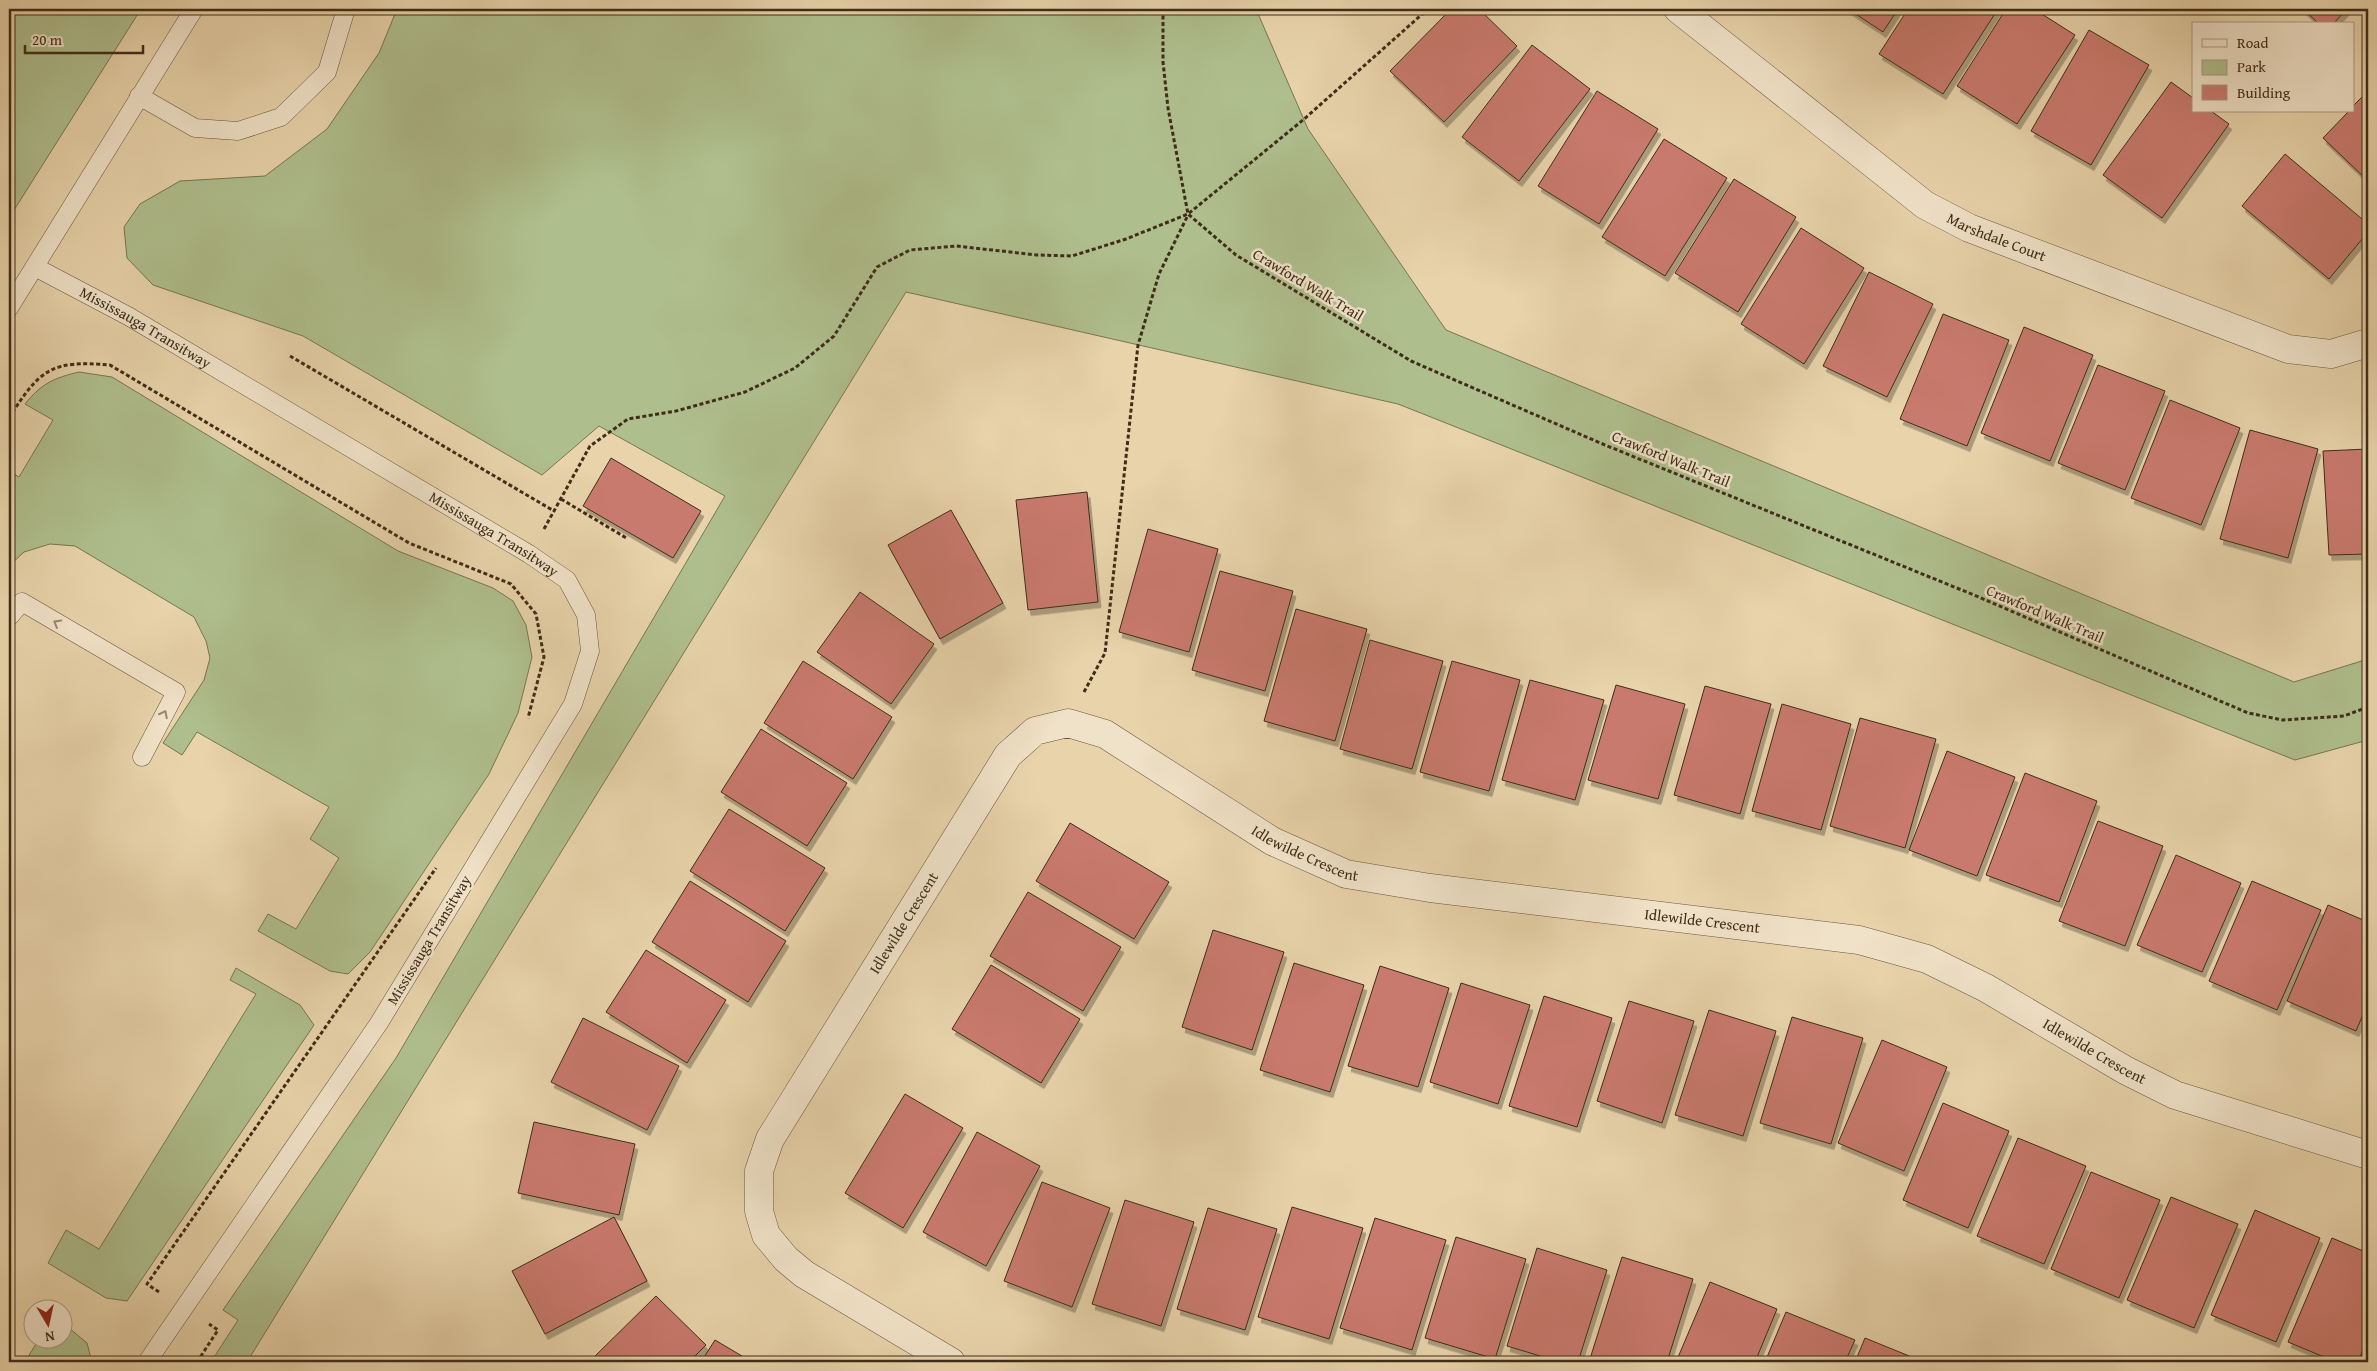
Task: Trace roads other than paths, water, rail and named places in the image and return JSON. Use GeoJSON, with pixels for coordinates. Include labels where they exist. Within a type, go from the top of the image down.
{"type":"FeatureCollection","features":[{"type":"Feature","properties":{"kind":"street","name":"Marshdale Court"},"geometry":{"type":"LineString","coordinates":[[1678,9],[1925,205],[1969,228],[2288,349],[2331,354],[2368,343]]}},
{"type":"Feature","properties":{"kind":"street","name":"Idlewilde Crescent"},"geometry":{"type":"LineString","coordinates":[[951,1362],[804,1274],[786,1259],[766,1236],[759,1211],[759,1171],[770,1139],[1008,755],[1035,731],[1068,723],[1105,734],[1272,841],[1346,874],[1430,888],[1859,940],[1927,959],[1978,984],[2125,1070],[2176,1095],[2368,1155]]}},
{"type":"Feature","properties":{"kind":"lane"},"geometry":{"type":"LineString","coordinates":[[9,308],[194,9]]}},
{"type":"Feature","properties":{"kind":"lane"},"geometry":{"type":"LineString","coordinates":[[139,96],[195,128],[238,131],[282,117],[326,72],[346,9]]}},
{"type":"Feature","properties":{"kind":"lane","name":"Mississauga Transitway"},"geometry":{"type":"LineString","coordinates":[[34,267],[128,316],[529,554],[568,580],[586,615],[590,651],[573,704],[379,1023],[147,1362]]}},
{"type":"Feature","properties":{"kind":"lane"},"geometry":{"type":"LineString","coordinates":[[9,617],[22,602],[176,692],[142,757]]}}]}
